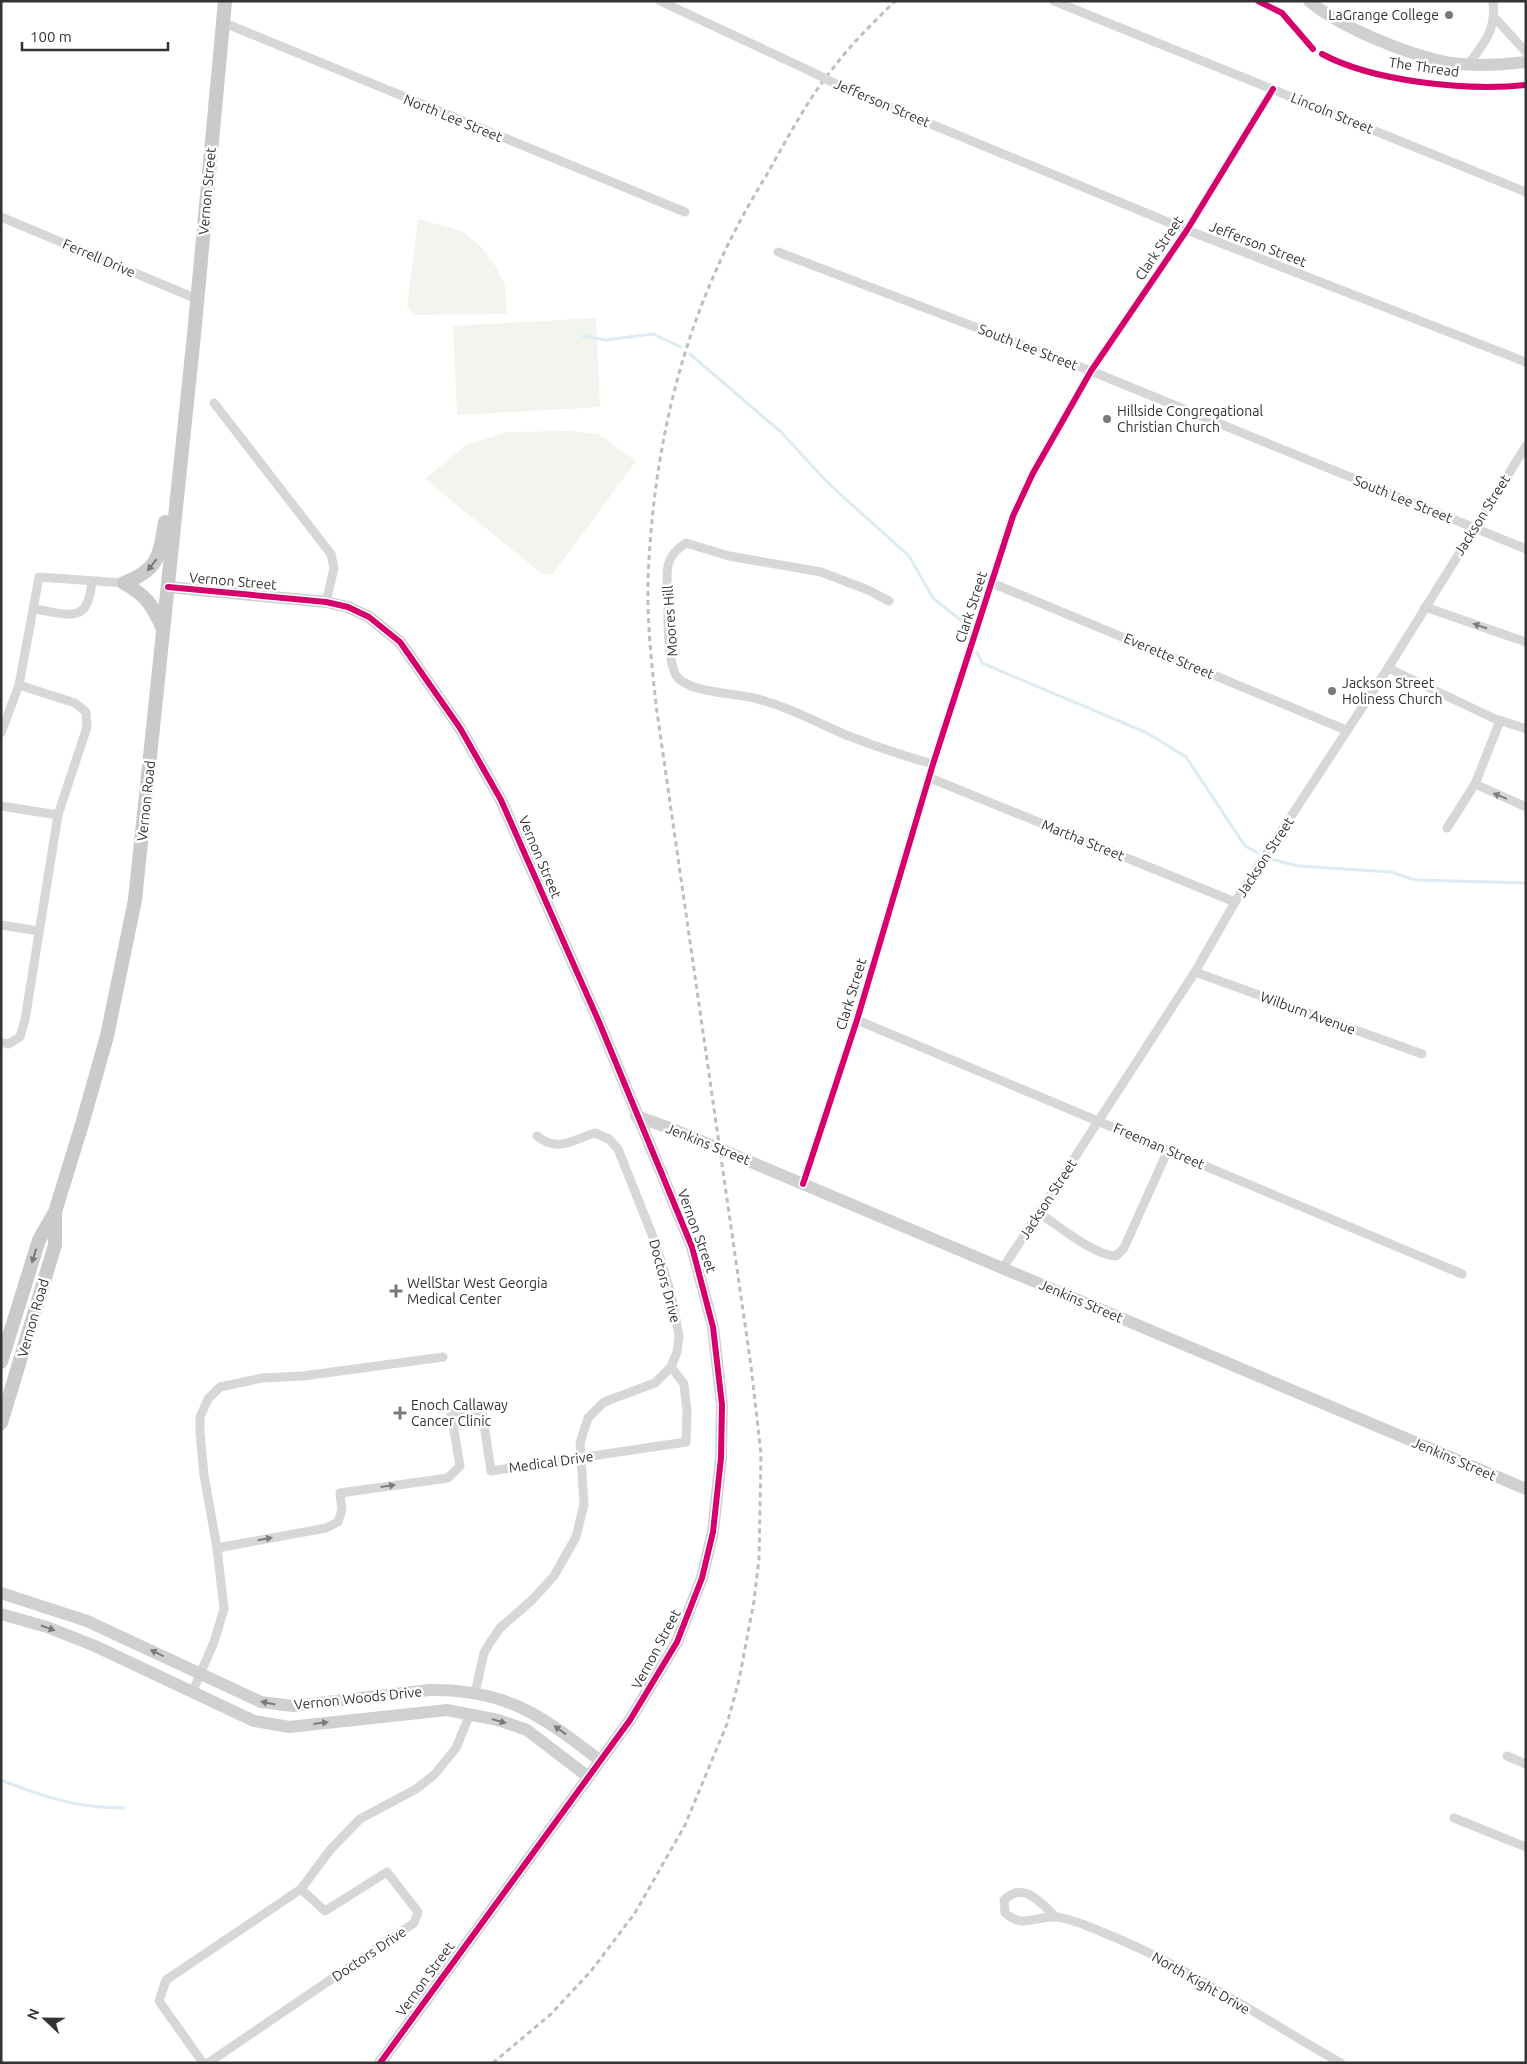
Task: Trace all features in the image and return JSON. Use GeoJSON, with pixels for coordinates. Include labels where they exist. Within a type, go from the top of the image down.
{"type":"FeatureCollection","features":[{"type":"Feature","properties":{"kind":"main road","name":"Vernon Street"},"geometry":{"type":"LineString","coordinates":[[189,382],[225,1]]}},
{"type":"Feature","properties":{"kind":"main road","name":"Vernon Road"},"geometry":{"type":"LineString","coordinates":[[1,1362],[39,1240],[55,1212],[100,1064],[135,900],[189,382]]}},
{"type":"Feature","properties":{"kind":"main road"},"geometry":{"type":"LineString","coordinates":[[124,584],[141,576],[153,567],[159,554],[166,519],[177,486]]}},
{"type":"Feature","properties":{"kind":"main road"},"geometry":{"type":"LineString","coordinates":[[124,584],[142,594],[154,608],[164,631]]}},
{"type":"Feature","properties":{"kind":"main road","name":"Vernon Road"},"geometry":{"type":"LineString","coordinates":[[1,1424],[55,1245],[55,1212]]}},
{"type":"Feature","properties":{"kind":"street","name":"Jefferson Street"},"geometry":{"type":"LineString","coordinates":[[660,1],[844,88],[1187,230],[1526,362]]}},
{"type":"Feature","properties":{"kind":"street","name":"Lincoln Street"},"geometry":{"type":"LineString","coordinates":[[1054,1],[1526,192]]}},
{"type":"Feature","properties":{"kind":"street"},"geometry":{"type":"LineString","coordinates":[[1309,1],[1339,21],[1386,42],[1446,62],[1469,64],[1526,62]]}},
{"type":"Feature","properties":{"kind":"street"},"geometry":{"type":"LineString","coordinates":[[1469,64],[1488,36],[1495,18],[1493,1]]}},
{"type":"Feature","properties":{"kind":"street"},"geometry":{"type":"LineString","coordinates":[[1495,18],[1526,52]]}},
{"type":"Feature","properties":{"kind":"street","name":"North Lee Street"},"geometry":{"type":"LineString","coordinates":[[222,22],[685,212]]}},
{"type":"Feature","properties":{"kind":"street","name":"Clark Street"},"geometry":{"type":"LineString","coordinates":[[803,1184],[856,1020],[933,764],[1013,516],[1033,473],[1091,371],[1187,230],[1272,89]]}},
{"type":"Feature","properties":{"kind":"street","name":"Ferrell Drive"},"geometry":{"type":"LineString","coordinates":[[1,217],[197,300]]}},
{"type":"Feature","properties":{"kind":"street","name":"South Lee Street"},"geometry":{"type":"LineString","coordinates":[[778,252],[1091,371],[1526,549]]}},
{"type":"Feature","properties":{"kind":"street"},"geometry":{"type":"LineString","coordinates":[[214,403],[331,554],[334,568],[326,602]]}},
{"type":"Feature","properties":{"kind":"street","name":"Jackson Street"},"geometry":{"type":"LineString","coordinates":[[1003,1268],[1195,972],[1235,902],[1388,668],[1525,447]]}},
{"type":"Feature","properties":{"kind":"street","name":"Moores Hill"},"geometry":{"type":"LineString","coordinates":[[889,601],[868,590],[820,572],[729,556],[686,543],[674,551],[667,568],[671,659],[676,676],[692,688],[763,700],[800,712],[845,734],[896,754],[933,764]]}},
{"type":"Feature","properties":{"kind":"street"},"geometry":{"type":"LineString","coordinates":[[1,733],[19,685],[39,577],[124,584]]}},
{"type":"Feature","properties":{"kind":"street"},"geometry":{"type":"LineString","coordinates":[[34,609],[73,615],[84,610],[91,599],[92,581]]}},
{"type":"Feature","properties":{"kind":"street","name":"Everette Street"},"geometry":{"type":"LineString","coordinates":[[992,583],[1346,730]]}},
{"type":"Feature","properties":{"kind":"street","name":"Vernon Street"},"geometry":{"type":"LineString","coordinates":[[168,587],[326,602],[358,612],[390,633],[432,687],[482,763],[521,843],[682,1220],[707,1301],[720,1379],[721,1458],[717,1508],[708,1556],[687,1621],[655,1682],[380,2063]]}},
{"type":"Feature","properties":{"kind":"street"},"geometry":{"type":"LineString","coordinates":[[1425,607],[1526,642]]}},
{"type":"Feature","properties":{"kind":"street"},"geometry":{"type":"LineString","coordinates":[[1388,668],[1500,721],[1526,729]]}},
{"type":"Feature","properties":{"kind":"street"},"geometry":{"type":"LineString","coordinates":[[1,1042],[8,1044],[20,1037],[26,1020],[58,815],[86,727],[86,712],[75,703],[19,685]]}},
{"type":"Feature","properties":{"kind":"street"},"geometry":{"type":"LineString","coordinates":[[1447,828],[1475,784],[1500,721]]}},
{"type":"Feature","properties":{"kind":"street","name":"Martha Street"},"geometry":{"type":"LineString","coordinates":[[930,778],[1235,902]]}},
{"type":"Feature","properties":{"kind":"street"},"geometry":{"type":"LineString","coordinates":[[1475,784],[1526,807]]}},
{"type":"Feature","properties":{"kind":"street"},"geometry":{"type":"LineString","coordinates":[[1,806],[58,815]]}},
{"type":"Feature","properties":{"kind":"street"},"geometry":{"type":"LineString","coordinates":[[1,925],[39,931]]}},
{"type":"Feature","properties":{"kind":"street","name":"Wilburn Avenue"},"geometry":{"type":"LineString","coordinates":[[1195,972],[1422,1054]]}},
{"type":"Feature","properties":{"kind":"street","name":"Freeman Street"},"geometry":{"type":"LineString","coordinates":[[856,1020],[1462,1274]]}},
{"type":"Feature","properties":{"kind":"street","name":"Jenkins Street"},"geometry":{"type":"LineString","coordinates":[[636,1116],[675,1130],[1526,1489]]}},
{"type":"Feature","properties":{"kind":"street","name":"Doctors Drive"},"geometry":{"type":"LineString","coordinates":[[475,1693],[484,1653],[491,1640],[509,1618],[548,1583],[562,1564],[576,1537],[584,1504],[580,1459],[583,1428],[595,1408],[614,1397],[655,1383],[670,1367],[677,1352],[679,1336],[671,1293],[655,1242],[618,1149],[609,1139],[595,1133],[560,1146],[550,1145],[536,1136]]}},
{"type":"Feature","properties":{"kind":"street"},"geometry":{"type":"LineString","coordinates":[[1039,1213],[1101,1253],[1116,1256],[1124,1248],[1168,1150]]}},
{"type":"Feature","properties":{"kind":"street"},"geometry":{"type":"LineString","coordinates":[[192,1693],[201,1674],[224,1609],[218,1548],[204,1475],[200,1417],[208,1399],[220,1387],[262,1378],[303,1376],[443,1357]]}},
{"type":"Feature","properties":{"kind":"street","name":"Medical Drive"},"geometry":{"type":"LineString","coordinates":[[218,1548],[326,1528],[338,1522],[342,1510],[340,1493],[448,1478],[460,1466],[451,1413],[482,1410],[491,1471],[686,1442],[687,1412],[684,1384],[670,1367]]}},
{"type":"Feature","properties":{"kind":"street","name":"Vernon Woods Drive"},"geometry":{"type":"LineString","coordinates":[[1,1593],[87,1622],[250,1698],[283,1706],[429,1690],[475,1693],[499,1698],[532,1711],[599,1760]]}},
{"type":"Feature","properties":{"kind":"street","name":"Vernon Woods Drive"},"geometry":{"type":"LineString","coordinates":[[1,1614],[79,1639],[248,1719],[288,1727],[420,1711],[447,1710],[498,1720],[527,1730],[587,1776]]}},
{"type":"Feature","properties":{"kind":"street"},"geometry":{"type":"LineString","coordinates":[[203,2063],[159,2001],[166,1980],[301,1889],[350,1828],[370,1812],[416,1789],[442,1767],[456,1748],[470,1714],[475,1693]]}},
{"type":"Feature","properties":{"kind":"street"},"geometry":{"type":"LineString","coordinates":[[1507,1756],[1526,1764]]}},
{"type":"Feature","properties":{"kind":"street"},"geometry":{"type":"LineString","coordinates":[[1454,1818],[1526,1847]]}},
{"type":"Feature","properties":{"kind":"street","name":"Doctors Drive"},"geometry":{"type":"LineString","coordinates":[[208,2063],[414,1923],[418,1912],[387,1872],[324,1911],[301,1889]]}},
{"type":"Feature","properties":{"kind":"street","name":"North Kight Drive"},"geometry":{"type":"LineString","coordinates":[[1056,1916],[1022,1921],[1013,1920],[1005,1913],[1004,1900],[1010,1894],[1019,1891],[1031,1894],[1056,1916],[1102,1932],[1162,1959],[1341,2063]]}},
{"type":"Feature","properties":{"kind":"shaded area"},"geometry":{"type":"Polygon","coordinates":[[[418,219],[462,231],[482,248],[496,267],[505,285],[507,314],[415,315],[407,307],[418,219]]]}},
{"type":"Feature","properties":{"kind":"shaded area"},"geometry":{"type":"Polygon","coordinates":[[[596,318],[600,407],[457,415],[453,326],[596,318]]]}},
{"type":"Feature","properties":{"kind":"shaded area"},"geometry":{"type":"Polygon","coordinates":[[[570,431],[598,434],[636,461],[552,575],[541,573],[425,479],[466,445],[508,432],[570,431]]]}},
{"type":"Feature","properties":{"kind":"waterway"},"geometry":{"type":"LineString","coordinates":[[583,336],[606,340],[653,334],[681,347]]}},
{"type":"Feature","properties":{"kind":"waterway"},"geometry":{"type":"LineString","coordinates":[[690,354],[781,432],[829,484],[909,556],[933,598],[963,622],[968,633]]}},
{"type":"Feature","properties":{"kind":"waterway"},"geometry":{"type":"LineString","coordinates":[[977,652],[982,663],[1147,733],[1186,757],[1245,846],[1258,853]]}},
{"type":"Feature","properties":{"kind":"waterway"},"geometry":{"type":"LineString","coordinates":[[1270,859],[1298,866],[1391,872],[1415,880],[1526,883]]}},
{"type":"Feature","properties":{"kind":"waterway"},"geometry":{"type":"LineString","coordinates":[[1,1780],[32,1792],[76,1804],[124,1808]]}},
{"type":"Feature","properties":{"kind":"railway"},"geometry":{"type":"LineString","coordinates":[[493,2063],[551,2014],[591,1971],[635,1913],[685,1825],[727,1724],[739,1680],[754,1601],[759,1559],[761,1454],[751,1366],[657,712],[648,613],[650,541],[660,462],[676,385],[700,309],[720,261],[745,212],[815,93],[848,50],[895,1]]}},
{"type":"Feature","properties":{"kind":"cycle path"},"geometry":{"type":"LineString","coordinates":[[1258,1],[1282,13],[1313,49]]}},
{"type":"Feature","properties":{"kind":"cycle path","name":"The Thread"},"geometry":{"type":"LineString","coordinates":[[1322,54],[1343,64],[1394,78],[1477,87],[1526,85]]}},
{"type":"Feature","properties":{"kind":"cycle path"},"geometry":{"type":"LineString","coordinates":[[803,1184],[857,1020],[933,764],[1013,516],[1033,473],[1091,371],[1187,230],[1273,89]]}},
{"type":"Feature","properties":{"kind":"cycle path"},"geometry":{"type":"LineString","coordinates":[[168,587],[326,602],[348,607],[369,617],[400,642],[460,728],[501,800],[599,1022],[692,1247],[713,1327],[722,1405],[721,1458],[713,1532],[702,1578],[677,1642],[630,1720],[380,2063]]}},
{"type":"Feature","properties":{"kind":"place","name":"LaGrange College"},"geometry":{"type":"Point","coordinates":[1449,15]}},
{"type":"Feature","properties":{"kind":"place","name":"Hillside Congregational Christian Church"},"geometry":{"type":"Point","coordinates":[1107,419]}},
{"type":"Feature","properties":{"kind":"place","name":"Jackson Street Holiness Church"},"geometry":{"type":"Point","coordinates":[1332,691]}},
{"type":"Feature","properties":{"kind":"place","name":"WellStar West Georgia Medical Center"},"geometry":{"type":"Point","coordinates":[396,1291]}},
{"type":"Feature","properties":{"kind":"place","name":"Enoch Callaway Cancer Clinic"},"geometry":{"type":"Point","coordinates":[400,1413]}}]}
